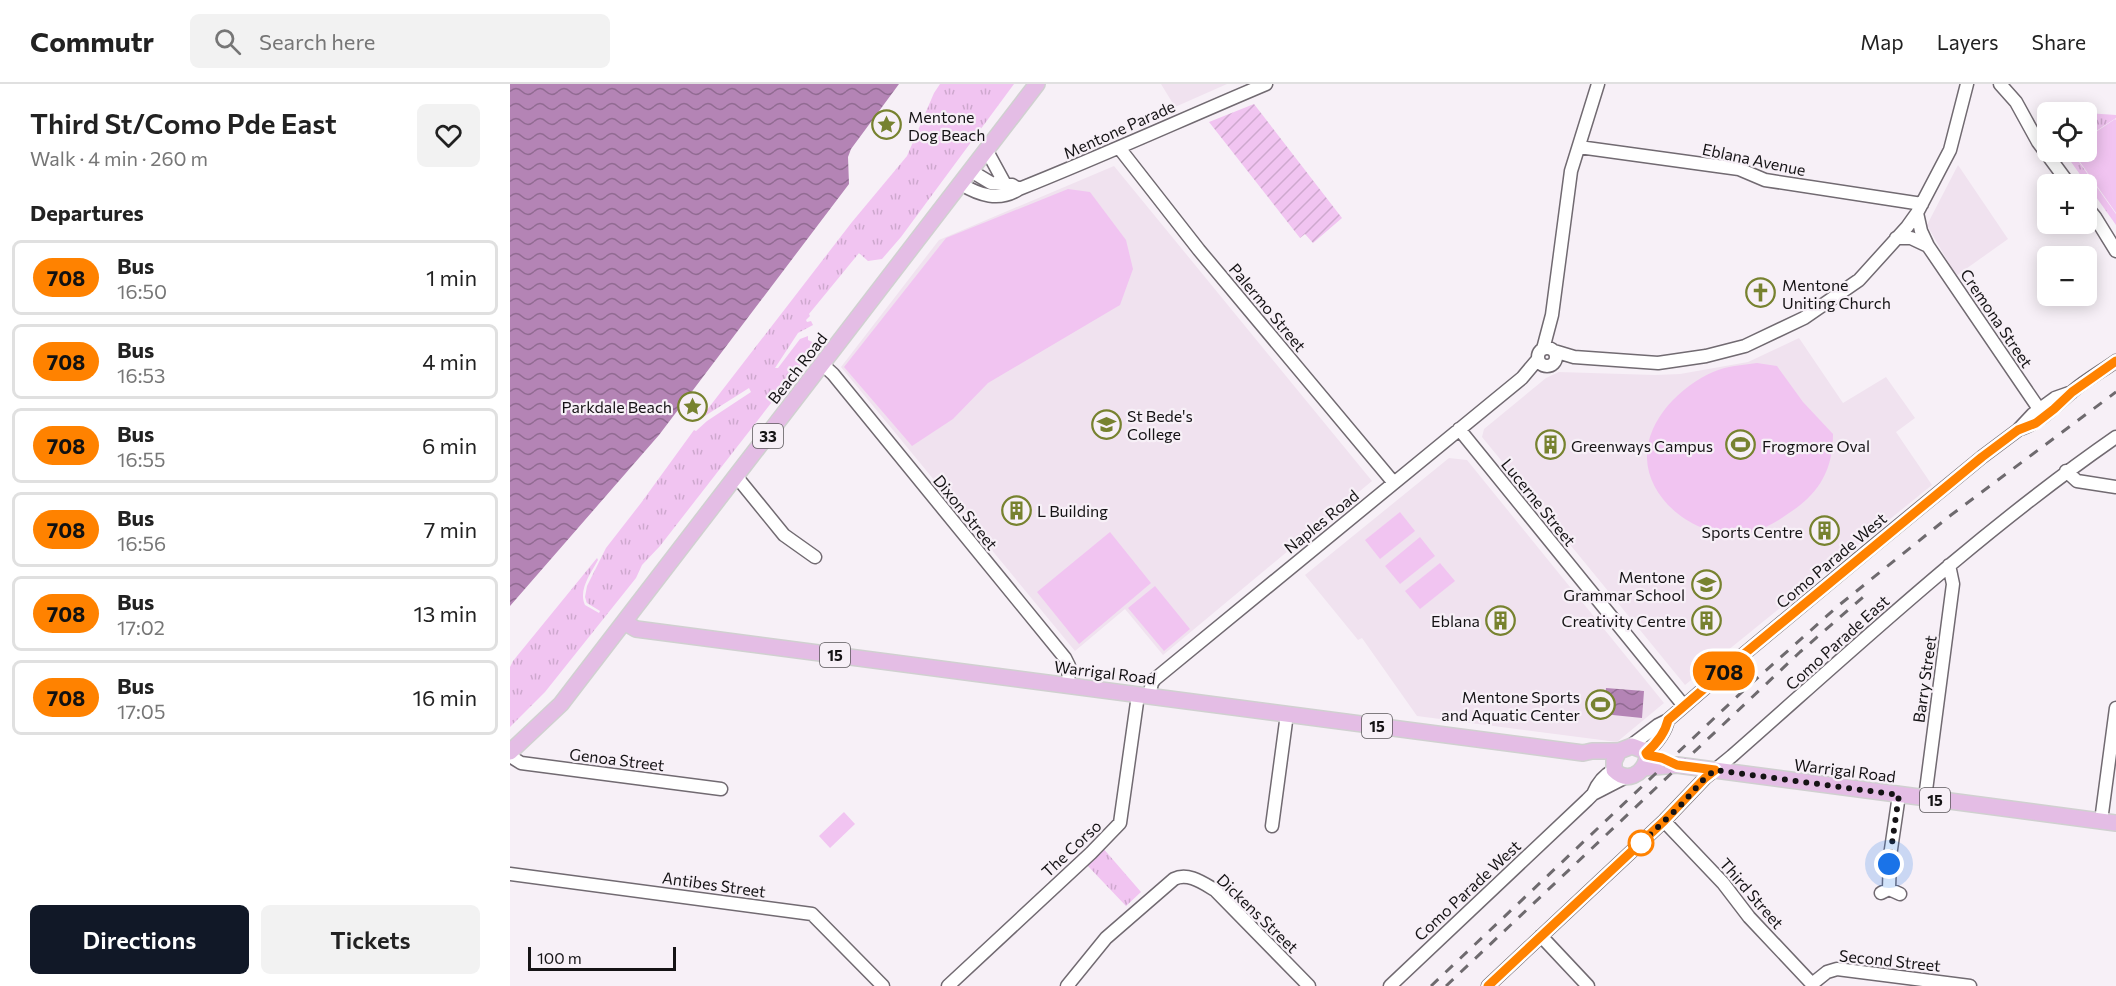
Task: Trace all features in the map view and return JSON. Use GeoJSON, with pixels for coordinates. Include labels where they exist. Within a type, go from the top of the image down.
{"type":"FeatureCollection","features":[{"type":"Feature","properties":{"kind":"main road","name":"Beach Road"},"geometry":{"type":"LineString","coordinates":[[510,754],[561,704],[1037,84]]}},
{"type":"Feature","properties":{"kind":"main road","name":"Warrigal Road"},"geometry":{"type":"LineString","coordinates":[[624,621],[636,629],[1583,753],[1624,749]]}},
{"type":"Feature","properties":{"kind":"main road","name":"15"},"geometry":{"type":"LineString","coordinates":[[1624,749],[1639,748],[1645,759]]}},
{"type":"Feature","properties":{"kind":"main road"},"geometry":{"type":"LineString","coordinates":[[1624,749],[1614,760],[1618,771],[1638,773],[1645,759]]}},
{"type":"Feature","properties":{"kind":"main road","name":"Warrigal Road"},"geometry":{"type":"LineString","coordinates":[[1583,753],[1600,764],[1618,771]]}},
{"type":"Feature","properties":{"kind":"main road","name":"Warrigal Road"},"geometry":{"type":"LineString","coordinates":[[1645,759],[1662,758],[1677,765],[2108,822]]}},
{"type":"Feature","properties":{"kind":"street","name":"Mentone Parade"},"geometry":{"type":"LineString","coordinates":[[961,184],[974,192],[994,196],[1009,195],[1018,189],[1120,148],[1266,84]]}},
{"type":"Feature","properties":{"kind":"street","name":"Naples Road"},"geometry":{"type":"LineString","coordinates":[[1143,695],[1155,679],[1548,356],[1571,171],[1598,84]]}},
{"type":"Feature","properties":{"kind":"street"},"geometry":{"type":"LineString","coordinates":[[1548,356],[1658,363],[1706,356],[1745,346],[1804,318],[1859,280],[1919,209],[1950,150],[1967,84]]}},
{"type":"Feature","properties":{"kind":"street"},"geometry":{"type":"LineString","coordinates":[[2000,84],[2016,102],[2037,142],[2061,174]]}},
{"type":"Feature","properties":{"kind":"street","name":"Eblana Avenue"},"geometry":{"type":"LineString","coordinates":[[1579,147],[1739,170],[1765,180],[1919,209]]}},
{"type":"Feature","properties":{"kind":"street","name":"Palermo Street"},"geometry":{"type":"LineString","coordinates":[[1120,148],[1199,249],[1394,483]]}},
{"type":"Feature","properties":{"kind":"street"},"geometry":{"type":"LineString","coordinates":[[987,151],[1005,184]]}},
{"type":"Feature","properties":{"kind":"street"},"geometry":{"type":"LineString","coordinates":[[971,171],[991,183],[1012,185],[1018,189]]}},
{"type":"Feature","properties":{"kind":"street","name":"Cremona Street"},"geometry":{"type":"LineString","coordinates":[[1919,209],[1923,235],[1928,246],[2039,409]]}},
{"type":"Feature","properties":{"kind":"street"},"geometry":{"type":"LineString","coordinates":[[2097,219],[2116,251]]}},
{"type":"Feature","properties":{"kind":"street"},"geometry":{"type":"LineString","coordinates":[[1896,238],[1920,240],[1928,246]]}},
{"type":"Feature","properties":{"kind":"street","name":"Como Parade West"},"geometry":{"type":"LineString","coordinates":[[2018,430],[2036,423],[2072,392],[2116,361]]}},
{"type":"Feature","properties":{"kind":"street","name":"Dixon Street"},"geometry":{"type":"LineString","coordinates":[[822,364],[833,374],[1065,658],[1069,666],[1068,686]]}},
{"type":"Feature","properties":{"kind":"street","name":"Como Parade West"},"geometry":{"type":"LineString","coordinates":[[1624,749],[1668,720],[1852,564],[2018,430],[2039,409],[2055,398],[2072,392]]}},
{"type":"Feature","properties":{"kind":"street","name":"Lucerne Street"},"geometry":{"type":"LineString","coordinates":[[1459,429],[1684,706]]}},
{"type":"Feature","properties":{"kind":"street","name":"Como Parade East"},"geometry":{"type":"LineString","coordinates":[[1488,986],[1664,821],[1705,778],[1948,565],[2066,471],[2116,437]]}},
{"type":"Feature","properties":{"kind":"street"},"geometry":{"type":"LineString","coordinates":[[2066,471],[2077,481],[2116,487]]}},
{"type":"Feature","properties":{"kind":"street"},"geometry":{"type":"LineString","coordinates":[[736,476],[784,535],[815,556]]}},
{"type":"Feature","properties":{"kind":"street","name":"Barry Street"},"geometry":{"type":"LineString","coordinates":[[1925,798],[1953,585],[1948,565]]}},
{"type":"Feature","properties":{"kind":"street","name":"The Corso"},"geometry":{"type":"LineString","coordinates":[[948,986],[1120,823],[1143,695]]}},
{"type":"Feature","properties":{"kind":"street"},"geometry":{"type":"LineString","coordinates":[[2108,822],[2116,708]]}},
{"type":"Feature","properties":{"kind":"street"},"geometry":{"type":"LineString","coordinates":[[1272,826],[1287,714]]}},
{"type":"Feature","properties":{"kind":"street","name":"Como Parade West"},"geometry":{"type":"LineString","coordinates":[[1645,759],[1666,728],[1668,720]]}},
{"type":"Feature","properties":{"kind":"street","name":"Genoa Street"},"geometry":{"type":"LineString","coordinates":[[510,754],[521,763],[721,789]]}},
{"type":"Feature","properties":{"kind":"street","name":"Como Parade West"},"geometry":{"type":"LineString","coordinates":[[1390,986],[1618,771]]}},
{"type":"Feature","properties":{"kind":"street"},"geometry":{"type":"LineString","coordinates":[[1890,892],[1890,856],[1899,795]]}},
{"type":"Feature","properties":{"kind":"street","name":"Third Street"},"geometry":{"type":"LineString","coordinates":[[1664,821],[1723,883],[1749,917],[1813,985]]}},
{"type":"Feature","properties":{"kind":"street","name":"Antibes Street"},"geometry":{"type":"LineString","coordinates":[[510,874],[812,914],[883,986]]}},
{"type":"Feature","properties":{"kind":"street","name":"Dickens Street"},"geometry":{"type":"LineString","coordinates":[[1067,986],[1106,938],[1180,876],[1199,880],[1215,890],[1309,986]]}},
{"type":"Feature","properties":{"kind":"street"},"geometry":{"type":"LineString","coordinates":[[1541,936],[1588,986]]}},
{"type":"Feature","properties":{"kind":"street","name":"Second Street"},"geometry":{"type":"LineString","coordinates":[[1813,985],[1827,972],[1837,969],[1970,986]]}},
{"type":"Feature","properties":{"kind":"shaded area"},"geometry":{"type":"Polygon","coordinates":[[[1161,84],[1227,84],[1175,107],[1161,84]]]}},
{"type":"Feature","properties":{"kind":"shaded area"},"geometry":{"type":"Polygon","coordinates":[[[1958,165],[2008,239],[1956,276],[1927,225],[1958,165]]]}},
{"type":"Feature","properties":{"kind":"shaded area","name":"St Bede's College"},"geometry":{"type":"Polygon","coordinates":[[[1114,166],[1372,481],[1163,655],[1125,609],[1075,651],[841,367],[939,240],[1114,166]]]}},
{"type":"Feature","properties":{"kind":"shaded area","name":"Mentone Grammar School"},"geometry":{"type":"Polygon","coordinates":[[[1799,338],[1843,403],[1886,377],[1915,418],[1896,432],[1932,485],[1685,685],[1482,437],[1484,429],[1546,378],[1559,372],[1680,374],[1748,362],[1799,338]]]}},
{"type":"Feature","properties":{"kind":"shaded area","name":"Mentone Grammar School"},"geometry":{"type":"Polygon","coordinates":[[[1449,458],[1467,460],[1664,703],[1617,742],[1417,716],[1362,638],[1358,640],[1305,575],[1449,458]]]}},
{"type":"Feature","properties":{"kind":"green space"},"geometry":{"type":"Polygon","coordinates":[[[940,84],[1014,84],[901,237],[882,259],[868,261],[859,253],[809,314],[806,320],[811,321],[813,325],[798,333],[775,368],[778,368],[800,339],[808,336],[808,340],[817,344],[545,692],[510,727],[510,667],[513,661],[597,558],[584,588],[583,599],[585,605],[599,613],[600,611],[587,603],[585,597],[587,586],[606,548],[694,430],[696,431],[751,392],[749,388],[700,419],[852,222],[907,156],[940,84]]]}},
{"type":"Feature","properties":{"kind":"green space"},"geometry":{"type":"Polygon","coordinates":[[[1254,104],[1342,218],[1313,243],[1305,234],[1300,238],[1209,122],[1254,104]]]}},
{"type":"Feature","properties":{"kind":"green space"},"geometry":{"type":"Polygon","coordinates":[[[2097,114],[2116,115],[2116,118],[2097,130],[2097,114]]]}},
{"type":"Feature","properties":{"kind":"green space"},"geometry":{"type":"Polygon","coordinates":[[[2116,120],[2116,213],[2097,186],[2097,174],[2089,174],[2080,162],[2097,162],[2097,131],[2116,120]]]}},
{"type":"Feature","properties":{"kind":"green space"},"geometry":{"type":"Polygon","coordinates":[[[2071,162],[2079,162],[2088,174],[2080,174],[2071,162]]]}},
{"type":"Feature","properties":{"kind":"green space"},"geometry":{"type":"Polygon","coordinates":[[[2097,187],[2116,214],[2116,225],[2097,198],[2097,187]]]}},
{"type":"Feature","properties":{"kind":"green space"},"geometry":{"type":"Polygon","coordinates":[[[1068,189],[1090,192],[1126,240],[1133,269],[1120,305],[988,383],[953,419],[912,446],[844,367],[946,238],[1068,189]]]}},
{"type":"Feature","properties":{"kind":"green space","name":"Frogmore Oval"},"geometry":{"type":"Polygon","coordinates":[[[1757,363],[1777,366],[1803,402],[1833,434],[1830,459],[1822,480],[1809,498],[1781,519],[1753,532],[1736,535],[1718,533],[1700,527],[1669,506],[1658,492],[1650,475],[1647,458],[1648,444],[1659,418],[1678,395],[1689,386],[1718,370],[1757,363]]]}},
{"type":"Feature","properties":{"kind":"green space"},"geometry":{"type":"Polygon","coordinates":[[[1400,512],[1415,531],[1380,559],[1365,540],[1400,512]]]}},
{"type":"Feature","properties":{"kind":"green space"},"geometry":{"type":"Polygon","coordinates":[[[1110,532],[1151,583],[1079,644],[1037,592],[1110,532]]]}},
{"type":"Feature","properties":{"kind":"green space"},"geometry":{"type":"Polygon","coordinates":[[[1420,537],[1435,556],[1400,584],[1385,566],[1420,537]]]}},
{"type":"Feature","properties":{"kind":"green space"},"geometry":{"type":"Polygon","coordinates":[[[1440,563],[1455,581],[1420,609],[1405,591],[1440,563]]]}},
{"type":"Feature","properties":{"kind":"green space"},"geometry":{"type":"Polygon","coordinates":[[[1155,586],[1190,629],[1164,651],[1128,608],[1155,586]]]}},
{"type":"Feature","properties":{"kind":"green space"},"geometry":{"type":"Polygon","coordinates":[[[844,812],[855,824],[830,848],[819,836],[844,812]]]}},
{"type":"Feature","properties":{"kind":"green space"},"geometry":{"type":"Polygon","coordinates":[[[1102,847],[1141,892],[1126,906],[1085,863],[1102,847]]]}},
{"type":"Feature","properties":{"kind":"water"},"geometry":{"type":"Polygon","coordinates":[[[510,84],[899,84],[851,149],[848,157],[849,184],[659,435],[510,606],[510,84]]]}},
{"type":"Feature","properties":{"kind":"water"},"geometry":{"type":"Polygon","coordinates":[[[1606,688],[1644,691],[1642,718],[1603,714],[1606,688]]]}},
{"type":"Feature","properties":{"kind":"railway"},"geometry":{"type":"LineString","coordinates":[[1431,986],[1744,690],[1838,606],[1951,515],[2116,392]]}},
{"type":"Feature","properties":{"kind":"railway"},"geometry":{"type":"LineString","coordinates":[[1446,986],[1800,652],[1870,591]]}},
{"type":"Feature","properties":{"kind":"bus line","name":"708"},"geometry":{"type":"LineString","coordinates":[[1488,986],[1715,770],[1677,765],[1662,758],[1647,755],[1646,753],[1656,744],[1666,728],[1668,720],[1982,457],[2018,430],[2036,423],[2072,392],[2116,361]]}},
{"type":"Feature","properties":{"kind":"place","name":"Mentone Dog Beach"},"geometry":{"type":"Point","coordinates":[887,125]}},
{"type":"Feature","properties":{"kind":"place","name":"Mentone Uniting Church"},"geometry":{"type":"Point","coordinates":[1761,293]}},
{"type":"Feature","properties":{"kind":"place","name":"Parkdale Beach"},"geometry":{"type":"Point","coordinates":[693,406]}},
{"type":"Feature","properties":{"kind":"place","name":"St Bede's College"},"geometry":{"type":"Point","coordinates":[1106,424]}},
{"type":"Feature","properties":{"kind":"place","name":"Greenways Campus"},"geometry":{"type":"Point","coordinates":[1550,445]}},
{"type":"Feature","properties":{"kind":"place","name":"Frogmore Oval"},"geometry":{"type":"Point","coordinates":[1741,445]}},
{"type":"Feature","properties":{"kind":"place","name":"L Building"},"geometry":{"type":"Point","coordinates":[1016,510]}},
{"type":"Feature","properties":{"kind":"place","name":"Sports Centre"},"geometry":{"type":"Point","coordinates":[1824,531]}},
{"type":"Feature","properties":{"kind":"place","name":"Mentone Grammar School"},"geometry":{"type":"Point","coordinates":[1706,585]}},
{"type":"Feature","properties":{"kind":"place","name":"Eblana"},"geometry":{"type":"Point","coordinates":[1501,620]}},
{"type":"Feature","properties":{"kind":"place","name":"Creativity Centre"},"geometry":{"type":"Point","coordinates":[1707,620]}},
{"type":"Feature","properties":{"kind":"place","name":"Mentone Sports and Aquatic Center"},"geometry":{"type":"Point","coordinates":[1601,705]}},
{"type":"Feature","properties":{"kind":"route"},"geometry":{"type":"LineString","coordinates":[[1641,843],[1634,850],[1715,770],[1899,795],[1889,864]]}}]}
